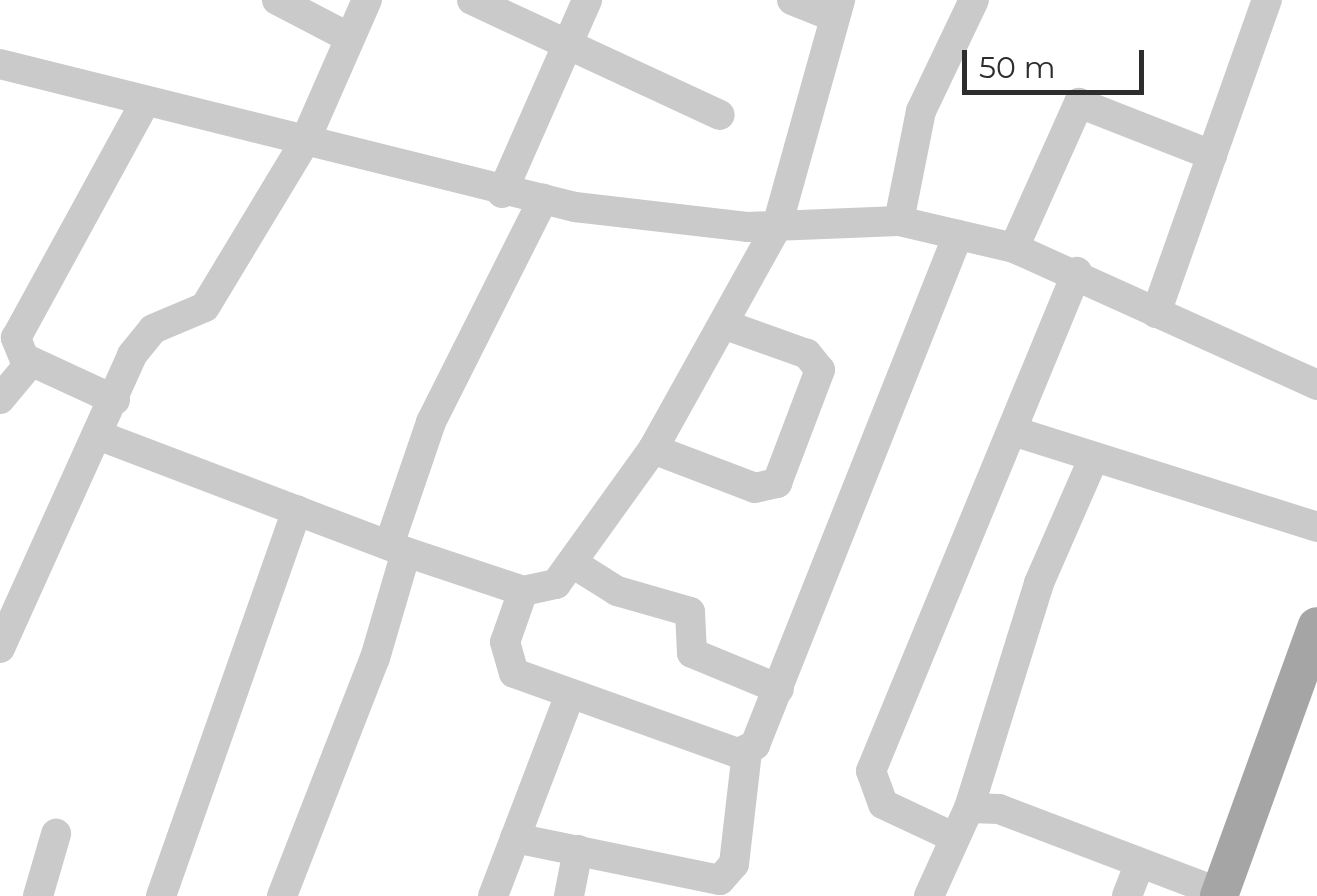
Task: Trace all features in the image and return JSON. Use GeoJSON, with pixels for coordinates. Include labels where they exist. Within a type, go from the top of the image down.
{"type":"FeatureCollection","features":[{"type":"Feature","properties":{"kind":"main road"},"geometry":{"type":"LineString","coordinates":[[1220,895],[1317,626]]}},
{"type":"Feature","properties":{"kind":"street"},"geometry":{"type":"LineString","coordinates":[[277,0],[348,37]]}},
{"type":"Feature","properties":{"kind":"street"},"geometry":{"type":"LineString","coordinates":[[0,648],[102,437],[114,400],[145,336],[204,307],[305,141],[366,0]]}},
{"type":"Feature","properties":{"kind":"street"},"geometry":{"type":"LineString","coordinates":[[472,0],[720,115]]}},
{"type":"Feature","properties":{"kind":"street"},"geometry":{"type":"LineString","coordinates":[[502,192],[565,42],[587,0]]}},
{"type":"Feature","properties":{"kind":"street"},"geometry":{"type":"LineString","coordinates":[[102,437],[398,549],[523,590],[556,584],[654,449],[729,326],[777,226],[837,8],[792,0]]}},
{"type":"Feature","properties":{"kind":"street"},"geometry":{"type":"LineString","coordinates":[[899,222],[921,111],[974,0]]}},
{"type":"Feature","properties":{"kind":"street"},"geometry":{"type":"LineString","coordinates":[[1156,313],[1267,0]]}},
{"type":"Feature","properties":{"kind":"street"},"geometry":{"type":"LineString","coordinates":[[0,64],[502,192],[777,226],[899,222],[1014,248],[1077,272],[1156,313],[1317,385]]}},
{"type":"Feature","properties":{"kind":"street"},"geometry":{"type":"LineString","coordinates":[[114,400],[32,362],[16,338],[146,101]]}},
{"type":"Feature","properties":{"kind":"street"},"geometry":{"type":"LineString","coordinates":[[1014,248],[1079,103],[1212,155]]}},
{"type":"Feature","properties":{"kind":"street"},"geometry":{"type":"LineString","coordinates":[[282,896],[376,658],[398,549],[432,422],[543,198]]}},
{"type":"Feature","properties":{"kind":"street"},"geometry":{"type":"LineString","coordinates":[[515,838],[726,878],[747,751],[779,689],[958,236]]}},
{"type":"Feature","properties":{"kind":"street"},"geometry":{"type":"LineString","coordinates":[[951,836],[882,804],[871,771],[1077,272]]}},
{"type":"Feature","properties":{"kind":"street"},"geometry":{"type":"LineString","coordinates":[[654,449],[755,488],[777,483],[820,370],[808,354],[729,326]]}},
{"type":"Feature","properties":{"kind":"street"},"geometry":{"type":"LineString","coordinates":[[0,400],[32,362]]}},
{"type":"Feature","properties":{"kind":"street"},"geometry":{"type":"LineString","coordinates":[[1013,431],[1317,527]]}},
{"type":"Feature","properties":{"kind":"street"},"geometry":{"type":"LineString","coordinates":[[929,896],[951,836],[969,808],[1039,583],[1094,457]]}},
{"type":"Feature","properties":{"kind":"street"},"geometry":{"type":"LineString","coordinates":[[161,896],[297,510]]}},
{"type":"Feature","properties":{"kind":"street"},"geometry":{"type":"LineString","coordinates":[[574,564],[617,591],[690,612],[692,652],[779,689]]}},
{"type":"Feature","properties":{"kind":"street"},"geometry":{"type":"LineString","coordinates":[[523,590],[506,660],[568,700],[747,751]]}},
{"type":"Feature","properties":{"kind":"street"},"geometry":{"type":"LineString","coordinates":[[492,896],[568,700]]}},
{"type":"Feature","properties":{"kind":"street"},"geometry":{"type":"LineString","coordinates":[[969,808],[998,809],[1220,895]]}},
{"type":"Feature","properties":{"kind":"street"},"geometry":{"type":"LineString","coordinates":[[38,896],[56,834]]}},
{"type":"Feature","properties":{"kind":"street"},"geometry":{"type":"LineString","coordinates":[[569,896],[578,850]]}},
{"type":"Feature","properties":{"kind":"street"},"geometry":{"type":"LineString","coordinates":[[1127,896],[1139,864]]}}]}
